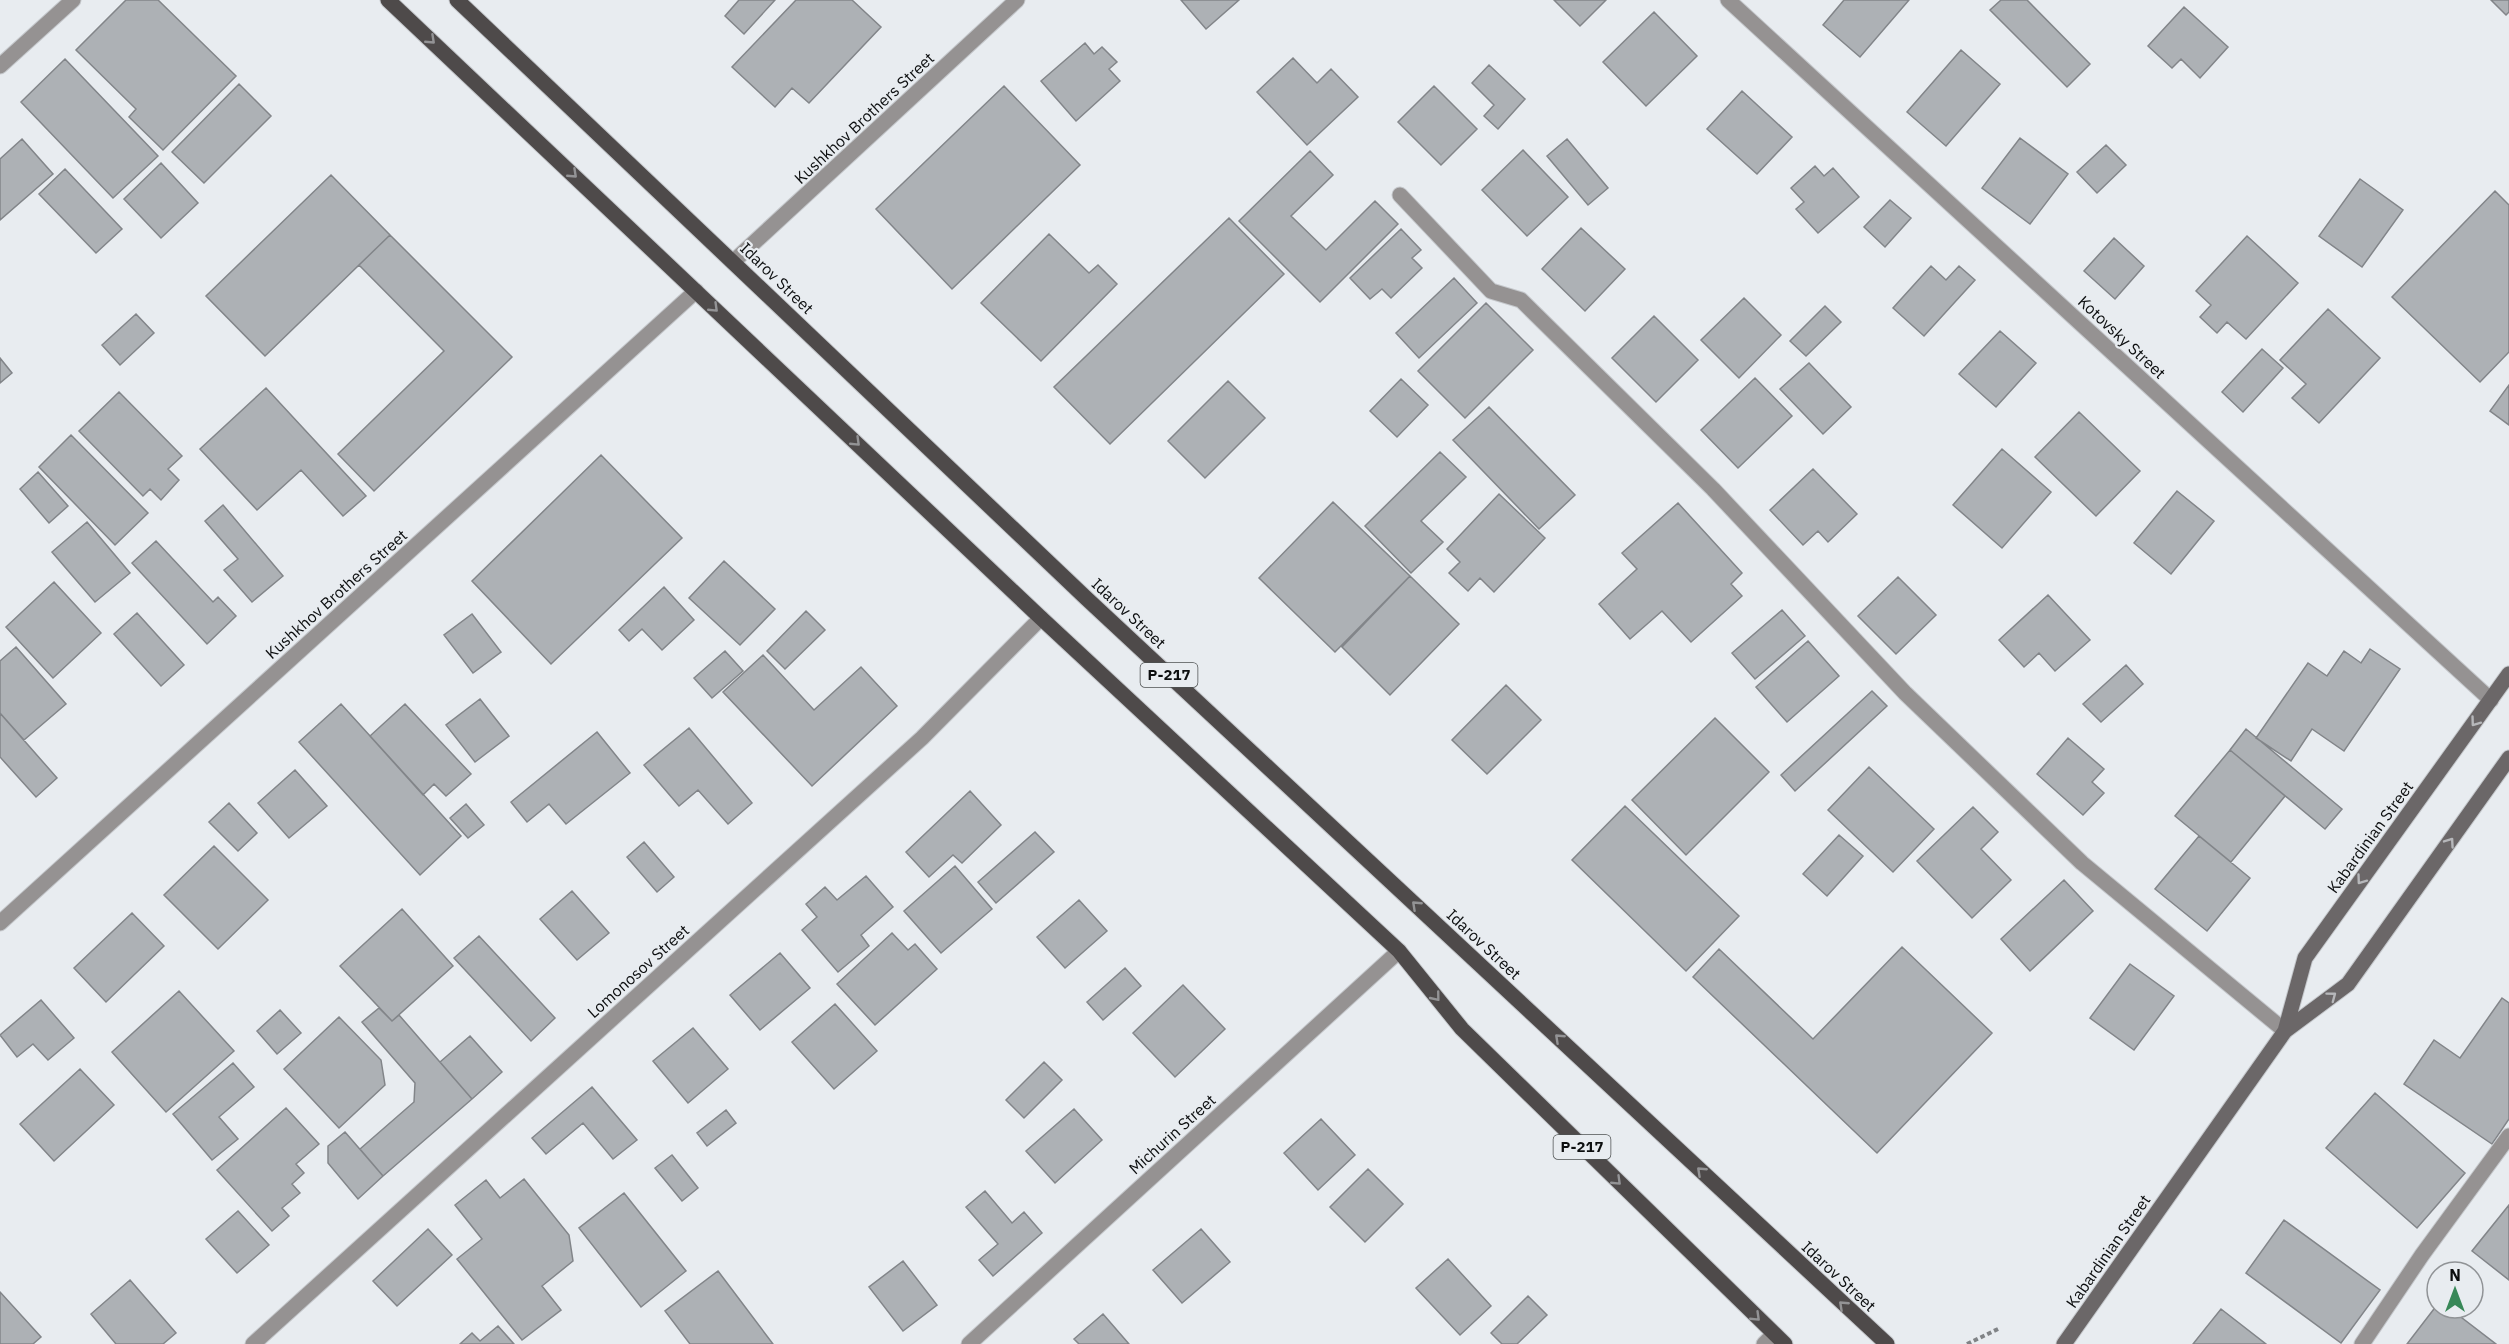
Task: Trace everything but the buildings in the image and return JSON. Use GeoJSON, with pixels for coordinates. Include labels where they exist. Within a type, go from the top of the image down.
{"type":"FeatureCollection","features":[{"type":"Feature","properties":{"kind":"main road","name":"Р-217"},"geometry":{"type":"LineString","coordinates":[[388,0],[1041,618],[1399,951],[1462,1029],[1775,1341]]}},
{"type":"Feature","properties":{"kind":"main road","name":"Idarov Street"},"geometry":{"type":"LineString","coordinates":[[457,0],[1086,598],[1887,1344]]}},
{"type":"Feature","properties":{"kind":"main road","name":"Kabardinian Street"},"geometry":{"type":"LineString","coordinates":[[2285,1031],[2305,958],[2509,674]]}},
{"type":"Feature","properties":{"kind":"main road","name":"Kabardinian Street"},"geometry":{"type":"LineString","coordinates":[[2064,1344],[2285,1031],[2348,984],[2509,758]]}},
{"type":"Feature","properties":{"kind":"street"},"geometry":{"type":"LineString","coordinates":[[0,66],[73,0]]}},
{"type":"Feature","properties":{"kind":"street","name":"Kushkhov Brothers Street"},"geometry":{"type":"LineString","coordinates":[[734,261],[1017,0]]}},
{"type":"Feature","properties":{"kind":"street","name":"Kotovsky Street"},"geometry":{"type":"LineString","coordinates":[[1728,0],[2491,700]]}},
{"type":"Feature","properties":{"kind":"street"},"geometry":{"type":"LineString","coordinates":[[1400,195],[1491,291],[1521,300],[1713,489],[1905,693],[2082,863],[2285,1031]]}},
{"type":"Feature","properties":{"kind":"street","name":"Kushkhov Brothers Street"},"geometry":{"type":"LineString","coordinates":[[0,923],[696,291]]}},
{"type":"Feature","properties":{"kind":"street","name":"Lomonosov Street"},"geometry":{"type":"LineString","coordinates":[[253,1344],[922,738],[1041,618]]}},
{"type":"Feature","properties":{"kind":"street","name":"Michurin Street"},"geometry":{"type":"LineString","coordinates":[[969,1344],[1399,951]]}},
{"type":"Feature","properties":{"kind":"street"},"geometry":{"type":"LineString","coordinates":[[2362,1344],[2422,1255],[2509,1136]]}},
{"type":"Feature","properties":{"kind":"path"},"geometry":{"type":"LineString","coordinates":[[1967,1344],[2000,1328]]}}]}
